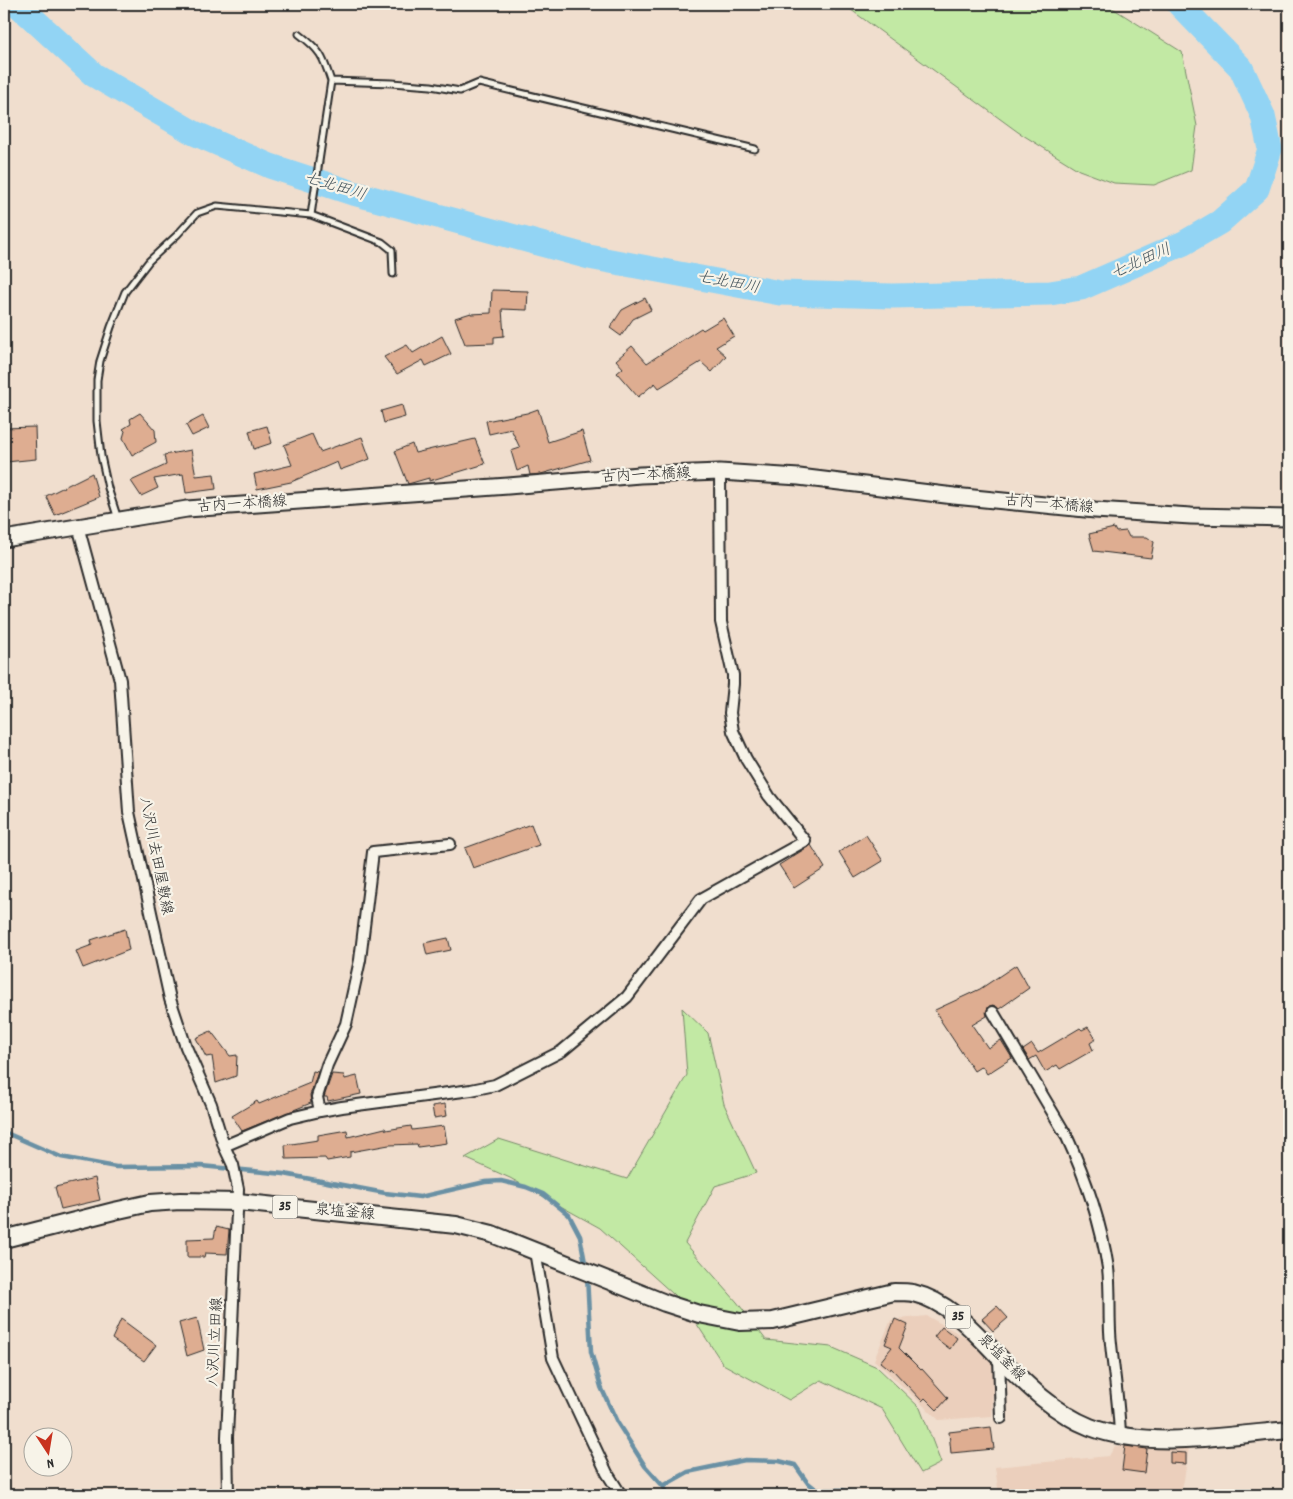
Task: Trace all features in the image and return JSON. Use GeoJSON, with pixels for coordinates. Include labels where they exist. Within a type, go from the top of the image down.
{"type":"FeatureCollection","features":[{"type":"Feature","properties":{"kind":"main road","name":"泉塩釜線"},"geometry":{"type":"LineString","coordinates":[[4,1238],[150,1203],[238,1196],[456,1225],[492,1234],[564,1261],[665,1303],[699,1314],[740,1322],[772,1321],[894,1292],[913,1293],[951,1311],[972,1329],[1017,1376],[1058,1410],[1091,1427],[1120,1435],[1147,1439],[1198,1438],[1289,1430]]}},
{"type":"Feature","properties":{"kind":"street","name":"古内一本橋線"},"geometry":{"type":"LineString","coordinates":[[4,539],[78,526],[206,508],[640,475],[720,472],[799,477],[954,496],[1095,510],[1191,516],[1289,518]]}},
{"type":"Feature","properties":{"kind":"street"},"geometry":{"type":"LineString","coordinates":[[227,1150],[290,1118],[342,1106],[471,1090],[495,1085],[562,1051],[627,997],[701,899],[805,841],[769,796],[746,759],[733,730],[730,713],[733,675],[721,628],[720,472]]}},
{"type":"Feature","properties":{"kind":"street","name":"八沢川去田屋敷線"},"geometry":{"type":"LineString","coordinates":[[78,526],[120,680],[129,812],[170,999],[186,1047],[211,1104],[237,1178],[238,1196]]}},
{"type":"Feature","properties":{"kind":"street"},"geometry":{"type":"LineString","coordinates":[[320,1111],[317,1097],[327,1065],[346,1024],[360,960],[373,852],[450,844]]}},
{"type":"Feature","properties":{"kind":"street"},"geometry":{"type":"LineString","coordinates":[[993,1012],[1066,1135],[1096,1216],[1108,1270],[1110,1343],[1120,1435]]}},
{"type":"Feature","properties":{"kind":"street","name":"八沢川立田線"},"geometry":{"type":"LineString","coordinates":[[228,1495],[227,1437],[238,1196]]}},
{"type":"Feature","properties":{"kind":"street"},"geometry":{"type":"LineString","coordinates":[[535,1251],[554,1358],[607,1473],[621,1495]]}},
{"type":"Feature","properties":{"kind":"street"},"geometry":{"type":"LineString","coordinates":[[999,1357],[1001,1418]]}},
{"type":"Feature","properties":{"kind":"lane"},"geometry":{"type":"LineString","coordinates":[[299,34],[317,48],[331,81],[311,215]]}},
{"type":"Feature","properties":{"kind":"lane"},"geometry":{"type":"LineString","coordinates":[[331,81],[431,86],[460,91],[479,83],[755,148]]}},
{"type":"Feature","properties":{"kind":"lane"},"geometry":{"type":"LineString","coordinates":[[118,520],[101,456],[97,380],[100,360],[125,292],[149,261],[177,235],[196,213],[217,206],[311,215],[382,242],[392,250],[393,274]]}},
{"type":"Feature","properties":{"kind":"shaded area"},"geometry":{"type":"Polygon","coordinates":[[[927,1316],[974,1342],[993,1360],[992,1416],[939,1420],[874,1360],[891,1320],[927,1316]]]}},
{"type":"Feature","properties":{"kind":"shaded area"},"geometry":{"type":"Polygon","coordinates":[[[1115,1446],[1189,1447],[1180,1495],[999,1495],[995,1467],[1109,1456],[1115,1446]]]}},
{"type":"Feature","properties":{"kind":"green space"},"geometry":{"type":"Polygon","coordinates":[[[843,4],[1106,4],[1182,52],[1197,126],[1191,170],[1154,185],[1114,183],[1079,170],[1018,132],[843,4]]]}},
{"type":"Feature","properties":{"kind":"green space"},"geometry":{"type":"Polygon","coordinates":[[[682,1008],[708,1033],[724,1104],[756,1173],[715,1186],[685,1243],[737,1302],[766,1340],[831,1347],[877,1367],[920,1408],[941,1463],[921,1473],[882,1409],[821,1380],[789,1400],[723,1364],[683,1303],[600,1228],[510,1178],[465,1158],[499,1139],[627,1179],[687,1075],[682,1008]]]}},
{"type":"Feature","properties":{"kind":"building"},"geometry":{"type":"Polygon","coordinates":[[[492,290],[528,291],[527,310],[502,309],[504,336],[494,337],[494,343],[465,344],[455,318],[471,313],[491,313],[492,290]]]}},
{"type":"Feature","properties":{"kind":"building"},"geometry":{"type":"Polygon","coordinates":[[[645,298],[651,310],[633,319],[621,336],[610,328],[622,310],[645,298]]]}},
{"type":"Feature","properties":{"kind":"building"},"geometry":{"type":"Polygon","coordinates":[[[723,318],[734,336],[716,347],[726,356],[712,372],[701,362],[659,388],[655,383],[638,397],[617,373],[623,368],[616,360],[632,346],[647,363],[701,328],[703,330],[723,318]]]}},
{"type":"Feature","properties":{"kind":"building"},"geometry":{"type":"Polygon","coordinates":[[[442,336],[451,354],[426,366],[423,360],[397,374],[384,357],[407,345],[413,353],[442,336]]]}},
{"type":"Feature","properties":{"kind":"building"},"geometry":{"type":"Polygon","coordinates":[[[402,405],[405,417],[384,423],[381,411],[402,405]]]}},
{"type":"Feature","properties":{"kind":"building"},"geometry":{"type":"Polygon","coordinates":[[[538,409],[548,442],[582,431],[590,460],[541,474],[530,475],[528,466],[517,471],[511,451],[520,448],[511,429],[489,434],[486,421],[538,409]]]}},
{"type":"Feature","properties":{"kind":"building"},"geometry":{"type":"Polygon","coordinates":[[[140,413],[155,430],[156,442],[132,455],[123,438],[125,431],[123,429],[131,424],[130,419],[140,413]]]}},
{"type":"Feature","properties":{"kind":"building"},"geometry":{"type":"Polygon","coordinates":[[[203,416],[209,428],[192,436],[186,425],[203,416]]]}},
{"type":"Feature","properties":{"kind":"building"},"geometry":{"type":"Polygon","coordinates":[[[267,426],[272,443],[254,449],[249,431],[267,426]]]}},
{"type":"Feature","properties":{"kind":"building"},"geometry":{"type":"Polygon","coordinates":[[[35,427],[36,459],[6,462],[4,428],[35,427]]]}},
{"type":"Feature","properties":{"kind":"building"},"geometry":{"type":"Polygon","coordinates":[[[312,434],[320,452],[362,437],[370,459],[340,470],[337,462],[291,482],[257,489],[254,474],[292,465],[284,445],[312,434]]]}},
{"type":"Feature","properties":{"kind":"building"},"geometry":{"type":"Polygon","coordinates":[[[475,439],[485,464],[429,481],[429,478],[408,484],[395,451],[412,444],[415,453],[475,439]]]}},
{"type":"Feature","properties":{"kind":"building"},"geometry":{"type":"Polygon","coordinates":[[[191,450],[196,476],[214,474],[216,489],[186,493],[183,474],[154,479],[158,488],[141,496],[131,481],[166,465],[164,455],[191,450]]]}},
{"type":"Feature","properties":{"kind":"building"},"geometry":{"type":"Polygon","coordinates":[[[92,473],[99,497],[55,515],[46,496],[92,473]]]}},
{"type":"Feature","properties":{"kind":"building"},"geometry":{"type":"Polygon","coordinates":[[[1114,528],[1116,532],[1126,531],[1129,537],[1147,537],[1154,542],[1151,558],[1094,551],[1089,534],[1114,528]]]}},
{"type":"Feature","properties":{"kind":"building"},"geometry":{"type":"Polygon","coordinates":[[[531,824],[539,845],[473,868],[465,848],[531,824]]]}},
{"type":"Feature","properties":{"kind":"building"},"geometry":{"type":"Polygon","coordinates":[[[866,835],[883,861],[855,878],[839,852],[866,835]]]}},
{"type":"Feature","properties":{"kind":"building"},"geometry":{"type":"Polygon","coordinates":[[[811,845],[825,868],[794,888],[779,865],[811,845]]]}},
{"type":"Feature","properties":{"kind":"building"},"geometry":{"type":"Polygon","coordinates":[[[125,929],[129,950],[83,968],[76,951],[92,945],[91,940],[125,929]]]}},
{"type":"Feature","properties":{"kind":"building"},"geometry":{"type":"Polygon","coordinates":[[[448,938],[451,950],[427,955],[424,943],[448,938]]]}},
{"type":"Feature","properties":{"kind":"building"},"geometry":{"type":"Polygon","coordinates":[[[1016,965],[1029,988],[999,1009],[993,1005],[989,1006],[986,1012],[987,1016],[972,1025],[988,1048],[1001,1040],[1012,1058],[987,1074],[982,1066],[974,1071],[935,1010],[980,989],[1016,965]]]}},
{"type":"Feature","properties":{"kind":"building"},"geometry":{"type":"Polygon","coordinates":[[[1088,1027],[1096,1039],[1090,1043],[1093,1050],[1060,1069],[1057,1065],[1045,1072],[1036,1056],[1029,1060],[1023,1050],[1032,1044],[1038,1053],[1080,1028],[1082,1030],[1088,1027]]]}},
{"type":"Feature","properties":{"kind":"building"},"geometry":{"type":"Polygon","coordinates":[[[211,1031],[230,1056],[237,1055],[236,1076],[216,1083],[212,1056],[206,1057],[196,1038],[211,1031]]]}},
{"type":"Feature","properties":{"kind":"building"},"geometry":{"type":"Polygon","coordinates":[[[313,1071],[318,1072],[310,1095],[311,1103],[242,1131],[232,1116],[257,1101],[259,1104],[310,1083],[313,1071]]]}},
{"type":"Feature","properties":{"kind":"building"},"geometry":{"type":"Polygon","coordinates":[[[332,1074],[344,1075],[345,1079],[357,1076],[361,1094],[328,1101],[327,1097],[324,1097],[332,1074]]]}},
{"type":"Feature","properties":{"kind":"building"},"geometry":{"type":"Polygon","coordinates":[[[445,1104],[447,1116],[434,1118],[432,1106],[445,1104]]]}},
{"type":"Feature","properties":{"kind":"building"},"geometry":{"type":"Polygon","coordinates":[[[411,1126],[412,1130],[444,1126],[447,1143],[418,1147],[417,1144],[389,1145],[350,1152],[350,1157],[327,1161],[325,1158],[286,1159],[285,1145],[318,1140],[318,1135],[347,1130],[348,1137],[385,1128],[386,1130],[411,1126]]]}},
{"type":"Feature","properties":{"kind":"building"},"geometry":{"type":"Polygon","coordinates":[[[95,1178],[100,1200],[61,1209],[55,1187],[95,1178]]]}},
{"type":"Feature","properties":{"kind":"building"},"geometry":{"type":"Polygon","coordinates":[[[216,1227],[229,1230],[227,1254],[205,1253],[204,1257],[187,1257],[187,1239],[214,1238],[216,1227]]]}},
{"type":"Feature","properties":{"kind":"building"},"geometry":{"type":"Polygon","coordinates":[[[997,1306],[1008,1318],[993,1331],[982,1319],[997,1306]]]}},
{"type":"Feature","properties":{"kind":"building"},"geometry":{"type":"Polygon","coordinates":[[[197,1318],[204,1350],[187,1356],[179,1323],[197,1318]]]}},
{"type":"Feature","properties":{"kind":"building"},"geometry":{"type":"Polygon","coordinates":[[[121,1319],[156,1345],[144,1361],[112,1339],[121,1319]]]}},
{"type":"Feature","properties":{"kind":"building"},"geometry":{"type":"Polygon","coordinates":[[[895,1319],[908,1325],[899,1348],[922,1369],[948,1398],[937,1410],[925,1398],[922,1401],[891,1368],[890,1370],[880,1362],[892,1347],[885,1344],[895,1319]]]}},
{"type":"Feature","properties":{"kind":"building"},"geometry":{"type":"Polygon","coordinates":[[[942,1327],[957,1338],[950,1349],[934,1337],[942,1327]]]}},
{"type":"Feature","properties":{"kind":"building"},"geometry":{"type":"Polygon","coordinates":[[[991,1427],[994,1449],[951,1453],[949,1432],[991,1427]]]}},
{"type":"Feature","properties":{"kind":"building"},"geometry":{"type":"Polygon","coordinates":[[[1125,1446],[1147,1449],[1144,1473],[1122,1470],[1125,1446]]]}},
{"type":"Feature","properties":{"kind":"building"},"geometry":{"type":"Polygon","coordinates":[[[1170,1452],[1186,1453],[1186,1464],[1170,1463],[1170,1452]]]}},
{"type":"Feature","properties":{"kind":"waterway","name":"七北田川"},"geometry":{"type":"LineString","coordinates":[[17,4],[94,75],[194,133],[270,166],[353,193],[589,257],[780,293],[892,296],[1050,293],[1081,288],[1184,243],[1220,222],[1257,189],[1270,149],[1263,116],[1241,68],[1179,4]]}},
{"type":"Feature","properties":{"kind":"waterway"},"geometry":{"type":"LineString","coordinates":[[4,1132],[61,1157],[116,1167],[201,1166],[284,1174],[385,1193],[420,1197],[485,1182],[501,1181],[526,1187],[543,1194],[569,1215],[580,1236],[586,1268]]}},
{"type":"Feature","properties":{"kind":"waterway"},"geometry":{"type":"LineString","coordinates":[[587,1276],[591,1352],[601,1387],[617,1422],[645,1466],[669,1495]]}},
{"type":"Feature","properties":{"kind":"waterway"},"geometry":{"type":"LineString","coordinates":[[663,1486],[688,1472],[745,1460],[779,1461],[795,1465],[807,1482],[817,1490],[841,1490],[862,1495]]}}]}
